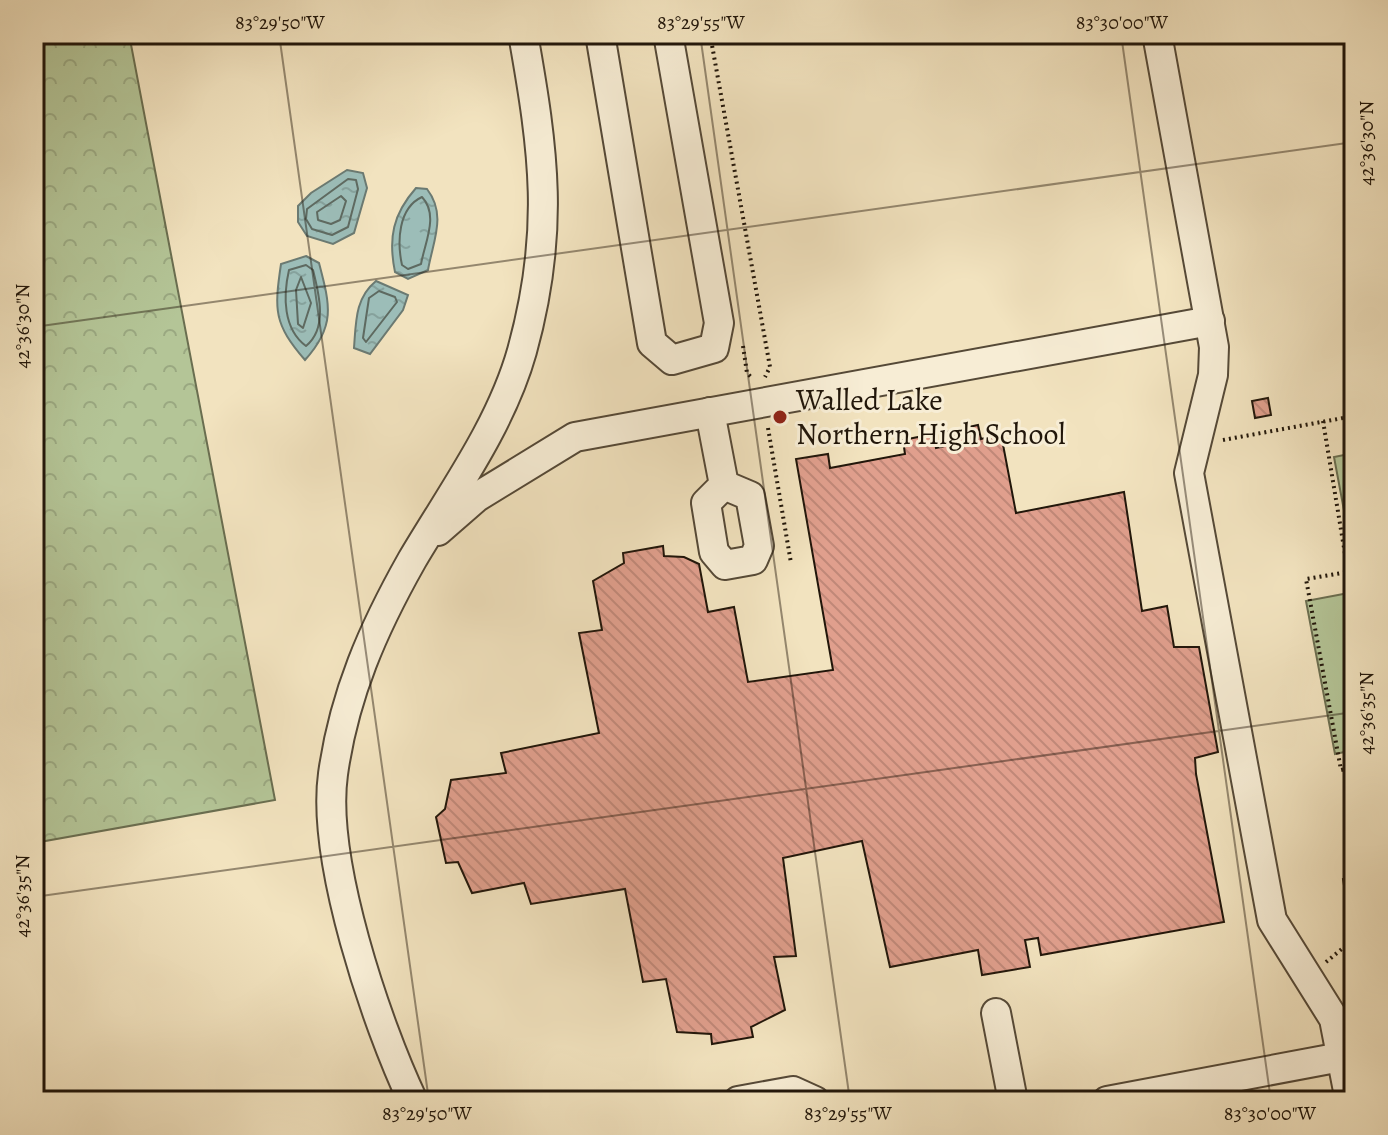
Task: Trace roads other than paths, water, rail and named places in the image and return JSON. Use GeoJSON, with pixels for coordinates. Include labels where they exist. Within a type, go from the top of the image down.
{"type":"FeatureCollection","features":[{"type":"Feature","properties":{"kind":"lane"},"geometry":{"type":"LineString","coordinates":[[413,1101],[368,983],[339,870],[333,835],[332,776],[351,695],[374,627],[493,421],[521,354],[537,285],[545,208],[543,150],[523,34]]}},
{"type":"Feature","properties":{"kind":"lane"},"geometry":{"type":"LineString","coordinates":[[600,34],[652,343],[672,360],[714,348],[719,323],[668,34]]}},
{"type":"Feature","properties":{"kind":"lane"},"geometry":{"type":"LineString","coordinates":[[1157,34],[1210,321],[1213,375],[1189,473],[1272,920],[1334,1019],[1350,1101]]}},
{"type":"Feature","properties":{"kind":"lane"},"geometry":{"type":"LineString","coordinates":[[422,544],[477,497],[575,437],[1210,321]]}},
{"type":"Feature","properties":{"kind":"lane"},"geometry":{"type":"LineString","coordinates":[[710,412],[724,485]]}},
{"type":"Feature","properties":{"kind":"lane"},"geometry":{"type":"LineString","coordinates":[[996,1013],[1013,1101]]}},
{"type":"Feature","properties":{"kind":"lane"},"geometry":{"type":"LineString","coordinates":[[1107,1101],[1341,1057]]}},
{"type":"Feature","properties":{"kind":"lane"},"geometry":{"type":"LineString","coordinates":[[738,1101],[793,1091],[815,1101]]}},
{"type":"Feature","properties":{"kind":"water"},"geometry":{"type":"Polygon","coordinates":[[[347,170],[363,173],[367,188],[354,233],[333,244],[307,236],[298,222],[298,206],[311,193],[347,170]]]}},
{"type":"Feature","properties":{"kind":"water"},"geometry":{"type":"Polygon","coordinates":[[[416,188],[427,189],[433,199],[437,228],[428,270],[408,279],[395,272],[392,248],[397,217],[416,188]]]}},
{"type":"Feature","properties":{"kind":"water"},"geometry":{"type":"Polygon","coordinates":[[[306,256],[319,263],[328,314],[322,336],[305,360],[282,326],[277,294],[281,264],[306,256]]]}},
{"type":"Feature","properties":{"kind":"water"},"geometry":{"type":"Polygon","coordinates":[[[376,281],[408,295],[403,310],[370,354],[354,348],[355,329],[360,303],[376,281]]]}},
{"type":"Feature","properties":{"kind":"place","name":"Walled Lake Northern High School"},"geometry":{"type":"Point","coordinates":[780,417]}}]}
